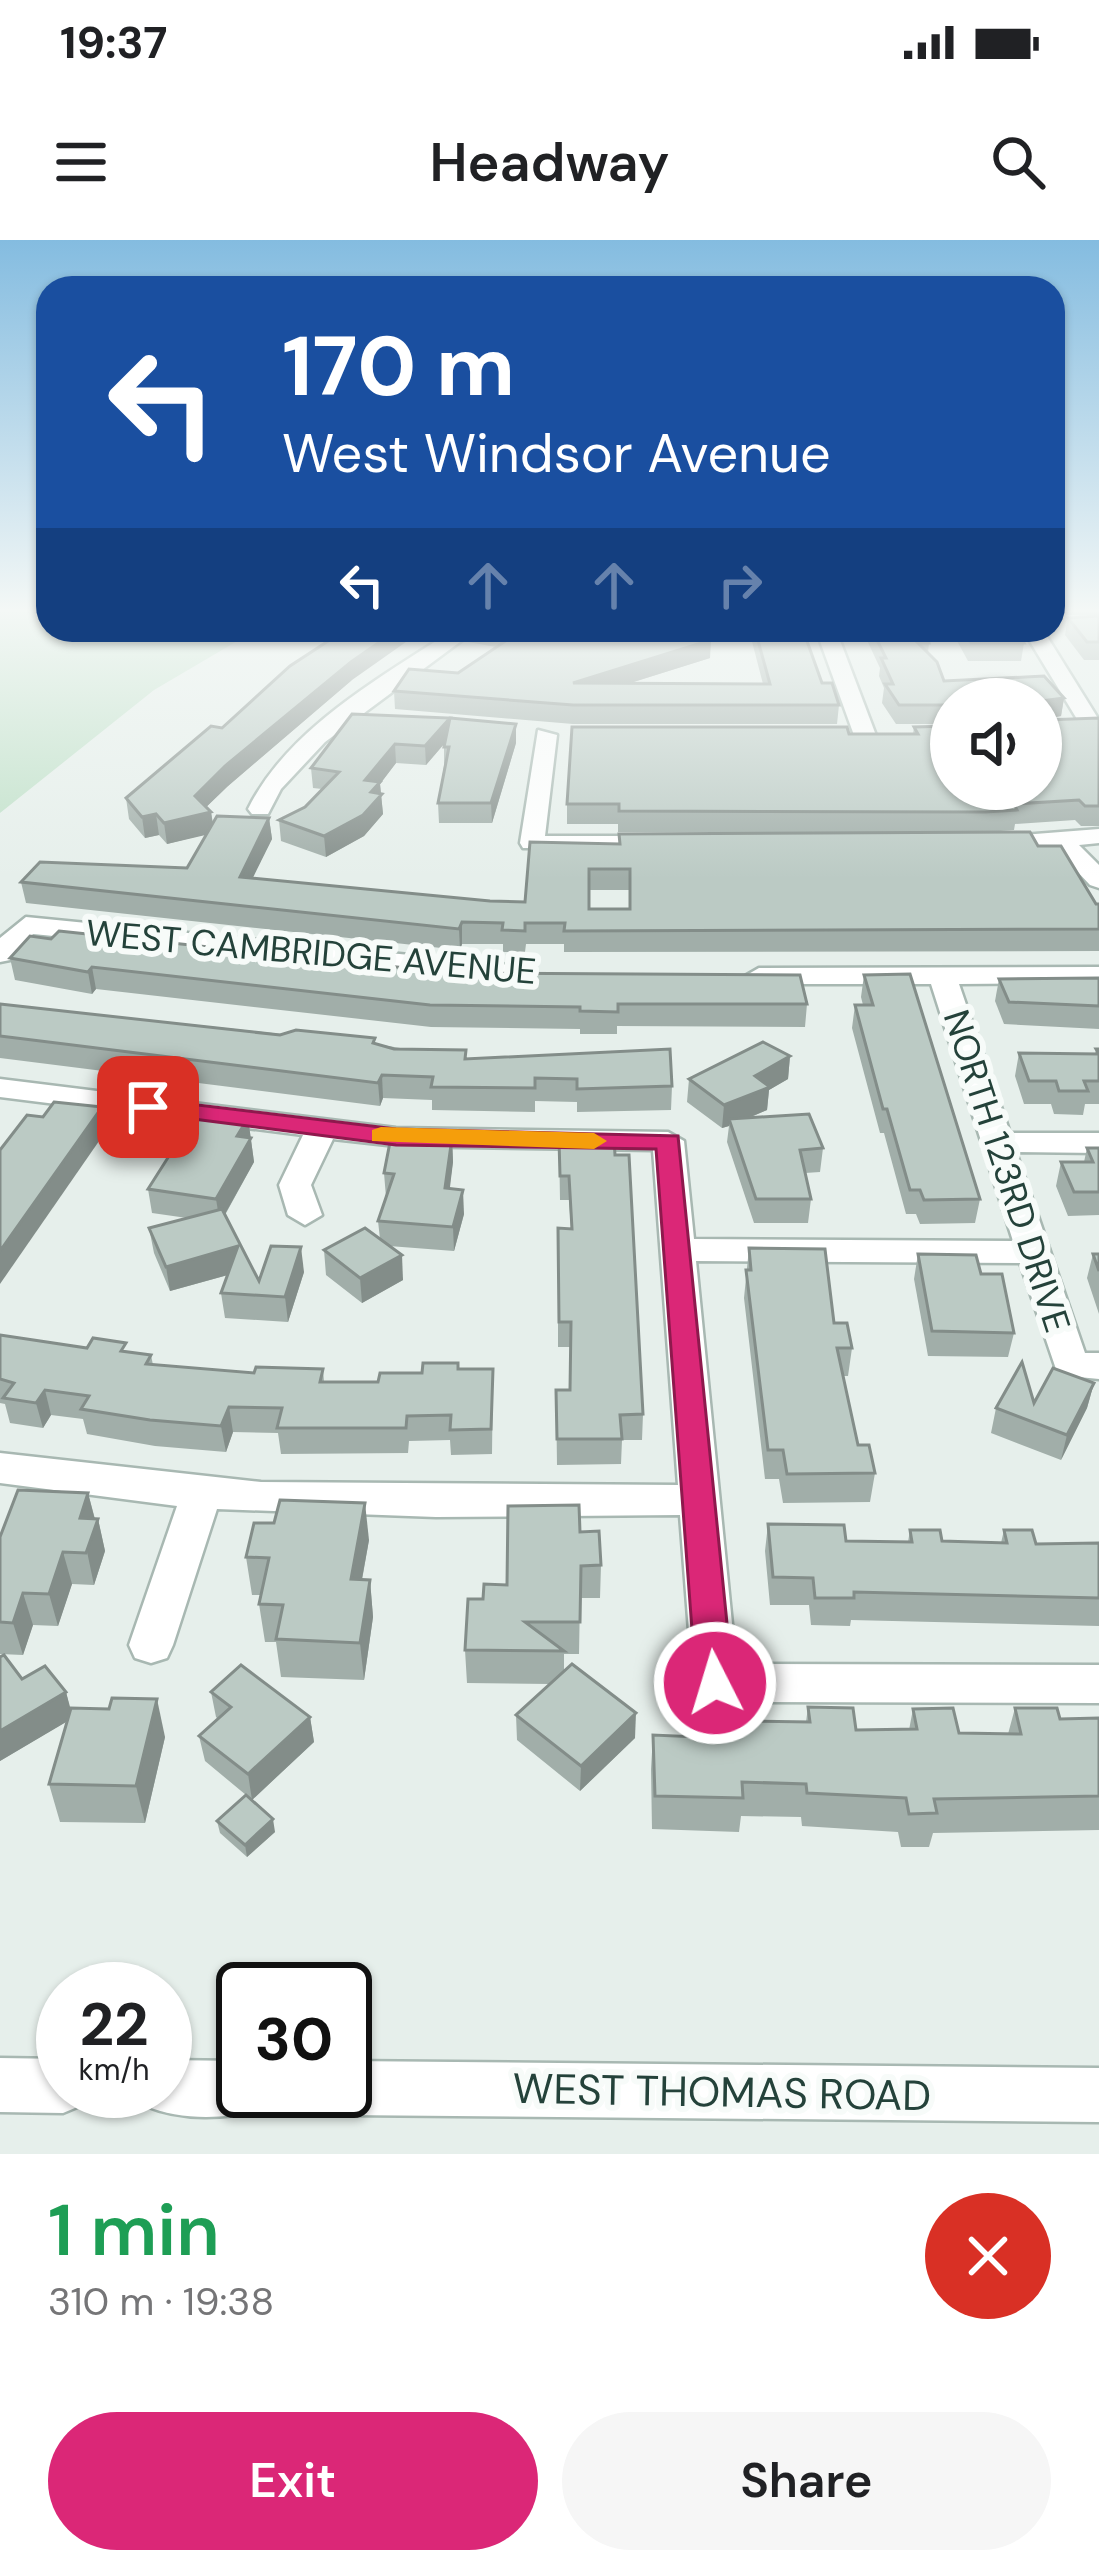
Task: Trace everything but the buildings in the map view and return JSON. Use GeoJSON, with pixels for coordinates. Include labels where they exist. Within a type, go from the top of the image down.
{"type":"FeatureCollection","features":[{"type":"Feature","properties":{"kind":"street"},"geometry":{"type":"LineString","coordinates":[[260,809],[265,788],[368,700]]}},
{"type":"Feature","properties":{"kind":"street"},"geometry":{"type":"LineString","coordinates":[[852,700],[866,738]]}},
{"type":"Feature","properties":{"kind":"street"},"geometry":{"type":"LineString","coordinates":[[346,716],[386,720]]}},
{"type":"Feature","properties":{"kind":"street"},"geometry":{"type":"LineString","coordinates":[[1062,727],[1095,724]]}},
{"type":"Feature","properties":{"kind":"street"},"geometry":{"type":"LineString","coordinates":[[547,734],[532,843],[695,843]]}},
{"type":"Feature","properties":{"kind":"street"},"geometry":{"type":"LineString","coordinates":[[966,844],[1099,836]]}},
{"type":"Feature","properties":{"kind":"street"},"geometry":{"type":"LineString","coordinates":[[1061,840],[1099,880]]}},
{"type":"Feature","properties":{"kind":"street","name":"WEST CAMBRIDGE AVENUE"},"geometry":{"type":"LineString","coordinates":[[0,954],[26,926],[434,970],[549,974]]}},
{"type":"Feature","properties":{"kind":"street"},"geometry":{"type":"LineString","coordinates":[[734,975],[1099,975]]}},
{"type":"Feature","properties":{"kind":"street","name":"NORTH 123RD DRIVE"},"geometry":{"type":"LineString","coordinates":[[943,977],[1034,1252],[1085,1366]]}},
{"type":"Feature","properties":{"kind":"street"},"geometry":{"type":"LineString","coordinates":[[6,1098],[437,1139],[668,1141],[715,1683],[1099,1684]]}},
{"type":"Feature","properties":{"kind":"street"},"geometry":{"type":"LineString","coordinates":[[305,1215],[295,1185],[322,1128]]}},
{"type":"Feature","properties":{"kind":"street"},"geometry":{"type":"LineString","coordinates":[[998,1142],[1099,1143]]}},
{"type":"Feature","properties":{"kind":"street"},"geometry":{"type":"LineString","coordinates":[[679,1250],[1034,1252]]}},
{"type":"Feature","properties":{"kind":"street"},"geometry":{"type":"LineString","coordinates":[[0,1468],[201,1495],[699,1500]]}},
{"type":"Feature","properties":{"kind":"street"},"geometry":{"type":"LineString","coordinates":[[151,1645],[201,1495]]}},
{"type":"Feature","properties":{"kind":"street"},"geometry":{"type":"LineString","coordinates":[[0,2085],[36,2086]]}},
{"type":"Feature","properties":{"kind":"street","name":"WEST THOMAS ROAD"},"geometry":{"type":"LineString","coordinates":[[372,2089],[1099,2095]]}},
{"type":"Feature","properties":{"kind":"green space"},"geometry":{"type":"Polygon","coordinates":[[[0,700],[141,700],[0,813],[0,700]]]}},
{"type":"Feature","properties":{"kind":"slow traffic"},"geometry":{"type":"LineString","coordinates":[[381,1135],[594,1141]]}},
{"type":"Feature","properties":{"kind":"route"},"geometry":{"type":"LineString","coordinates":[[148,1107],[396,1137],[668,1141],[715,1683]]}}]}
